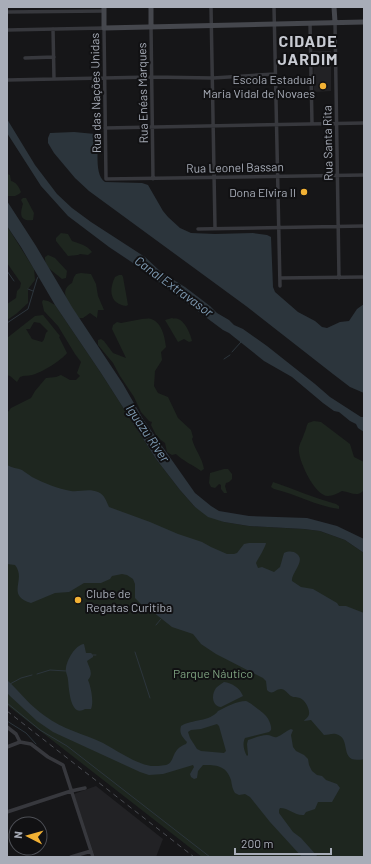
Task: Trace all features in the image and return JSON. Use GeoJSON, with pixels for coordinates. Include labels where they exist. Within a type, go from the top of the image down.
{"type":"FeatureCollection","features":[{"type":"Feature","properties":{"kind":"street","name":"Rua Enéas Marques"},"geometry":{"type":"LineString","coordinates":[[151,7],[153,179]]}},
{"type":"Feature","properties":{"kind":"street"},"geometry":{"type":"LineString","coordinates":[[211,7],[215,228]]}},
{"type":"Feature","properties":{"kind":"street"},"geometry":{"type":"LineString","coordinates":[[274,7],[280,286]]}},
{"type":"Feature","properties":{"kind":"street","name":"Rua Santa Rita"},"geometry":{"type":"LineString","coordinates":[[334,7],[339,278]]}},
{"type":"Feature","properties":{"kind":"street"},"geometry":{"type":"LineString","coordinates":[[7,12],[104,9]]}},
{"type":"Feature","properties":{"kind":"street","name":"Rua das Nações Unidas"},"geometry":{"type":"LineString","coordinates":[[104,9],[106,180]]}},
{"type":"Feature","properties":{"kind":"street"},"geometry":{"type":"LineString","coordinates":[[7,30],[364,22]]}},
{"type":"Feature","properties":{"kind":"street"},"geometry":{"type":"LineString","coordinates":[[310,23],[312,124]]}},
{"type":"Feature","properties":{"kind":"street"},"geometry":{"type":"LineString","coordinates":[[53,29],[54,79]]}},
{"type":"Feature","properties":{"kind":"street"},"geometry":{"type":"LineString","coordinates":[[24,58],[54,57]]}},
{"type":"Feature","properties":{"kind":"street"},"geometry":{"type":"LineString","coordinates":[[7,80],[152,77],[213,78],[275,74]]}},
{"type":"Feature","properties":{"kind":"street"},"geometry":{"type":"LineString","coordinates":[[105,128],[364,123]]}},
{"type":"Feature","properties":{"kind":"street","name":"Rua Leonel Bassan"},"geometry":{"type":"LineString","coordinates":[[106,180],[364,175]]}},
{"type":"Feature","properties":{"kind":"street"},"geometry":{"type":"LineString","coordinates":[[198,229],[364,226]]}},
{"type":"Feature","properties":{"kind":"street"},"geometry":{"type":"LineString","coordinates":[[280,278],[364,277]]}},
{"type":"Feature","properties":{"kind":"street"},"geometry":{"type":"LineString","coordinates":[[7,727],[16,734],[20,742]]}},
{"type":"Feature","properties":{"kind":"street"},"geometry":{"type":"LineString","coordinates":[[7,747],[20,742],[31,744],[48,758],[63,765],[93,857]]}},
{"type":"Feature","properties":{"kind":"street"},"geometry":{"type":"LineString","coordinates":[[7,812],[71,791],[85,788]]}},
{"type":"Feature","properties":{"kind":"street"},"geometry":{"type":"LineString","coordinates":[[71,857],[91,851]]}},
{"type":"Feature","properties":{"kind":"shaded area"},"geometry":{"type":"Polygon","coordinates":[[[313,51],[331,51],[331,91],[314,92],[313,51]]]}},
{"type":"Feature","properties":{"kind":"shaded area"},"geometry":{"type":"Polygon","coordinates":[[[96,786],[163,839],[156,857],[95,857],[74,794],[96,786]]]}},
{"type":"Feature","properties":{"kind":"green space"},"geometry":{"type":"Polygon","coordinates":[[[7,174],[10,175],[11,181],[17,185],[21,192],[15,196],[7,196],[7,174]]]}},
{"type":"Feature","properties":{"kind":"green space"},"geometry":{"type":"Polygon","coordinates":[[[26,198],[34,213],[33,220],[25,220],[21,214],[23,204],[21,200],[26,198]]]}},
{"type":"Feature","properties":{"kind":"green space"},"geometry":{"type":"Polygon","coordinates":[[[7,226],[34,269],[35,280],[28,289],[28,303],[7,320],[7,304],[16,298],[17,291],[20,288],[21,283],[7,263],[7,226]]]}},
{"type":"Feature","properties":{"kind":"green space"},"geometry":{"type":"Polygon","coordinates":[[[61,233],[68,234],[72,241],[86,246],[92,252],[88,255],[80,254],[68,256],[56,241],[56,238],[61,233]]]}},
{"type":"Feature","properties":{"kind":"green space"},"geometry":{"type":"Polygon","coordinates":[[[48,255],[55,258],[67,271],[66,278],[62,279],[50,270],[45,261],[45,257],[48,255]]]}},
{"type":"Feature","properties":{"kind":"green space"},"geometry":{"type":"Polygon","coordinates":[[[76,274],[91,274],[96,284],[98,296],[104,310],[98,310],[97,318],[90,313],[83,318],[79,318],[69,305],[65,295],[67,287],[72,283],[76,274]]]}},
{"type":"Feature","properties":{"kind":"green space"},"geometry":{"type":"Polygon","coordinates":[[[122,275],[123,277],[128,305],[126,306],[120,305],[113,299],[111,291],[115,277],[122,275]]]}},
{"type":"Feature","properties":{"kind":"green space","name":"Parque Náutico"},"geometry":{"type":"Polygon","coordinates":[[[43,300],[55,305],[156,459],[195,507],[224,522],[249,526],[320,531],[345,540],[364,553],[364,857],[202,857],[7,705],[7,413],[11,408],[31,398],[46,378],[61,375],[70,380],[76,380],[80,376],[77,373],[81,362],[58,326],[44,311],[43,300]]]}},
{"type":"Feature","properties":{"kind":"green space"},"geometry":{"type":"Polygon","coordinates":[[[43,315],[60,336],[59,337],[67,353],[56,363],[46,369],[36,374],[20,377],[17,382],[7,375],[7,338],[35,316],[43,315]],[[34,322],[30,329],[26,329],[32,339],[42,342],[48,331],[40,323],[34,322]]]}},
{"type":"Feature","properties":{"kind":"green space"},"geometry":{"type":"Polygon","coordinates":[[[172,318],[183,322],[192,341],[189,342],[184,339],[178,342],[165,320],[172,318]]]}},
{"type":"Feature","properties":{"kind":"green space"},"geometry":{"type":"Polygon","coordinates":[[[150,319],[155,321],[158,323],[162,331],[166,347],[161,352],[162,360],[155,371],[154,386],[158,393],[168,397],[178,418],[191,430],[193,443],[204,469],[201,471],[176,454],[172,455],[167,452],[165,443],[157,437],[151,425],[152,422],[149,421],[141,412],[134,397],[113,363],[98,345],[98,340],[101,339],[113,353],[126,358],[112,329],[113,325],[117,322],[121,323],[150,319]]]}},
{"type":"Feature","properties":{"kind":"green space"},"geometry":{"type":"Polygon","coordinates":[[[314,421],[321,422],[350,444],[354,457],[364,462],[364,490],[359,494],[342,491],[328,496],[323,495],[313,485],[302,464],[299,450],[308,423],[314,421]]]}},
{"type":"Feature","properties":{"kind":"green space"},"geometry":{"type":"Polygon","coordinates":[[[228,469],[232,474],[232,479],[226,483],[225,486],[227,493],[224,493],[221,489],[221,485],[219,484],[215,488],[211,487],[209,483],[210,473],[228,469]]]}},
{"type":"Feature","properties":{"kind":"green space"},"geometry":{"type":"Polygon","coordinates":[[[273,482],[336,504],[339,506],[339,509],[274,489],[271,487],[273,482]]]}},
{"type":"Feature","properties":{"kind":"water","name":"Canal Extravasor"},"geometry":{"type":"Polygon","coordinates":[[[7,119],[35,165],[57,194],[72,208],[145,257],[161,272],[185,287],[217,313],[267,346],[330,397],[361,417],[364,417],[364,432],[358,428],[356,424],[323,403],[292,377],[264,361],[229,333],[68,216],[41,186],[7,133],[7,119]]]}},
{"type":"Feature","properties":{"kind":"water"},"geometry":{"type":"Polygon","coordinates":[[[74,132],[95,134],[97,139],[99,174],[105,182],[142,183],[148,185],[163,211],[180,228],[191,233],[253,233],[271,237],[273,287],[275,292],[298,312],[315,321],[322,327],[327,328],[340,322],[349,321],[357,309],[364,304],[364,393],[350,387],[246,306],[89,191],[75,178],[54,153],[48,143],[50,133],[74,132]]]}},
{"type":"Feature","properties":{"kind":"water","name":"Iguazu River"},"geometry":{"type":"Polygon","coordinates":[[[7,201],[72,307],[123,384],[143,419],[195,493],[219,511],[249,516],[307,518],[337,526],[364,539],[364,553],[345,540],[320,531],[249,526],[224,522],[208,517],[195,507],[156,459],[55,305],[7,226],[7,201]]]}},
{"type":"Feature","properties":{"kind":"water"},"geometry":{"type":"Polygon","coordinates":[[[7,465],[22,470],[32,477],[61,489],[71,491],[91,490],[98,492],[104,496],[109,507],[202,542],[227,554],[237,553],[244,544],[266,543],[256,563],[258,568],[262,567],[274,572],[280,567],[284,553],[294,552],[297,554],[300,560],[292,581],[301,587],[313,589],[337,603],[339,606],[346,606],[364,613],[364,759],[356,760],[348,755],[344,740],[341,736],[336,734],[324,735],[311,720],[304,721],[308,716],[309,710],[302,699],[292,697],[282,689],[269,692],[267,690],[266,681],[263,678],[216,654],[201,644],[193,634],[172,627],[153,612],[145,608],[135,598],[135,584],[133,579],[127,575],[122,574],[112,576],[110,579],[101,583],[84,583],[69,592],[55,593],[31,603],[23,600],[19,596],[18,591],[18,571],[15,565],[7,564],[7,465]]]}},
{"type":"Feature","properties":{"kind":"water"},"geometry":{"type":"Polygon","coordinates":[[[84,644],[86,653],[91,653],[93,655],[93,657],[87,661],[91,673],[88,680],[92,702],[91,709],[80,711],[73,706],[71,701],[66,670],[72,653],[84,644]]]}},
{"type":"Feature","properties":{"kind":"water"},"geometry":{"type":"Polygon","coordinates":[[[7,680],[35,708],[52,721],[103,743],[132,760],[151,766],[166,765],[171,761],[175,752],[186,744],[187,742],[182,737],[181,726],[190,722],[206,719],[228,706],[246,701],[266,716],[271,725],[271,730],[269,732],[245,738],[244,747],[247,756],[248,740],[265,735],[277,737],[291,729],[293,730],[291,735],[293,747],[296,751],[308,759],[312,771],[317,775],[322,776],[326,780],[337,784],[340,788],[332,802],[318,802],[315,809],[306,812],[304,815],[283,808],[280,808],[279,810],[279,813],[293,832],[301,838],[318,857],[302,857],[270,822],[250,797],[245,794],[239,795],[235,793],[229,775],[220,767],[203,765],[198,771],[197,778],[194,779],[190,774],[194,767],[193,765],[163,774],[149,775],[140,772],[53,732],[37,721],[7,693],[7,680]],[[217,724],[188,732],[197,749],[201,751],[224,753],[226,751],[219,726],[217,724]]]}},
{"type":"Feature","properties":{"kind":"water"},"geometry":{"type":"Polygon","coordinates":[[[224,682],[235,686],[243,696],[221,707],[216,705],[214,702],[213,694],[216,688],[224,682]]]}},
{"type":"Feature","properties":{"kind":"waterway"},"geometry":{"type":"LineString","coordinates":[[7,271],[14,281]]}},
{"type":"Feature","properties":{"kind":"waterway"},"geometry":{"type":"LineString","coordinates":[[7,323],[28,309],[38,277]]}},
{"type":"Feature","properties":{"kind":"waterway"},"geometry":{"type":"LineString","coordinates":[[28,289],[33,291]]}},
{"type":"Feature","properties":{"kind":"waterway"},"geometry":{"type":"LineString","coordinates":[[232,352],[241,342]]}},
{"type":"Feature","properties":{"kind":"waterway"},"geometry":{"type":"LineString","coordinates":[[224,359],[230,355]]}},
{"type":"Feature","properties":{"kind":"waterway"},"geometry":{"type":"LineString","coordinates":[[156,625],[161,619]]}},
{"type":"Feature","properties":{"kind":"waterway"},"geometry":{"type":"LineString","coordinates":[[135,652],[150,698]]}},
{"type":"Feature","properties":{"kind":"waterway"},"geometry":{"type":"LineString","coordinates":[[37,674],[50,670],[66,671]]}},
{"type":"Feature","properties":{"kind":"waterway"},"geometry":{"type":"LineString","coordinates":[[10,684],[21,678],[32,675]]}},
{"type":"Feature","properties":{"kind":"waterway"},"geometry":{"type":"LineString","coordinates":[[7,703],[40,730],[67,746],[210,857]]}},
{"type":"Feature","properties":{"kind":"waterway"},"geometry":{"type":"LineString","coordinates":[[7,721],[26,733],[36,744]]}},
{"type":"Feature","properties":{"kind":"railway"},"geometry":{"type":"LineString","coordinates":[[7,711],[194,857]]}},
{"type":"Feature","properties":{"kind":"place","name":"Escola Estadual Maria Vidal de Novaes"},"geometry":{"type":"Point","coordinates":[323,86]}},
{"type":"Feature","properties":{"kind":"place","name":"Dona Elvira II"},"geometry":{"type":"Point","coordinates":[304,192]}},
{"type":"Feature","properties":{"kind":"place","name":"Clube de Regatas Curitiba"},"geometry":{"type":"Point","coordinates":[78,600]}},
{"type":"Feature","properties":{"kind":"district","name":"CIDADE JARDIM"},"geometry":{"type":"Point","coordinates":[308,49]}}]}
